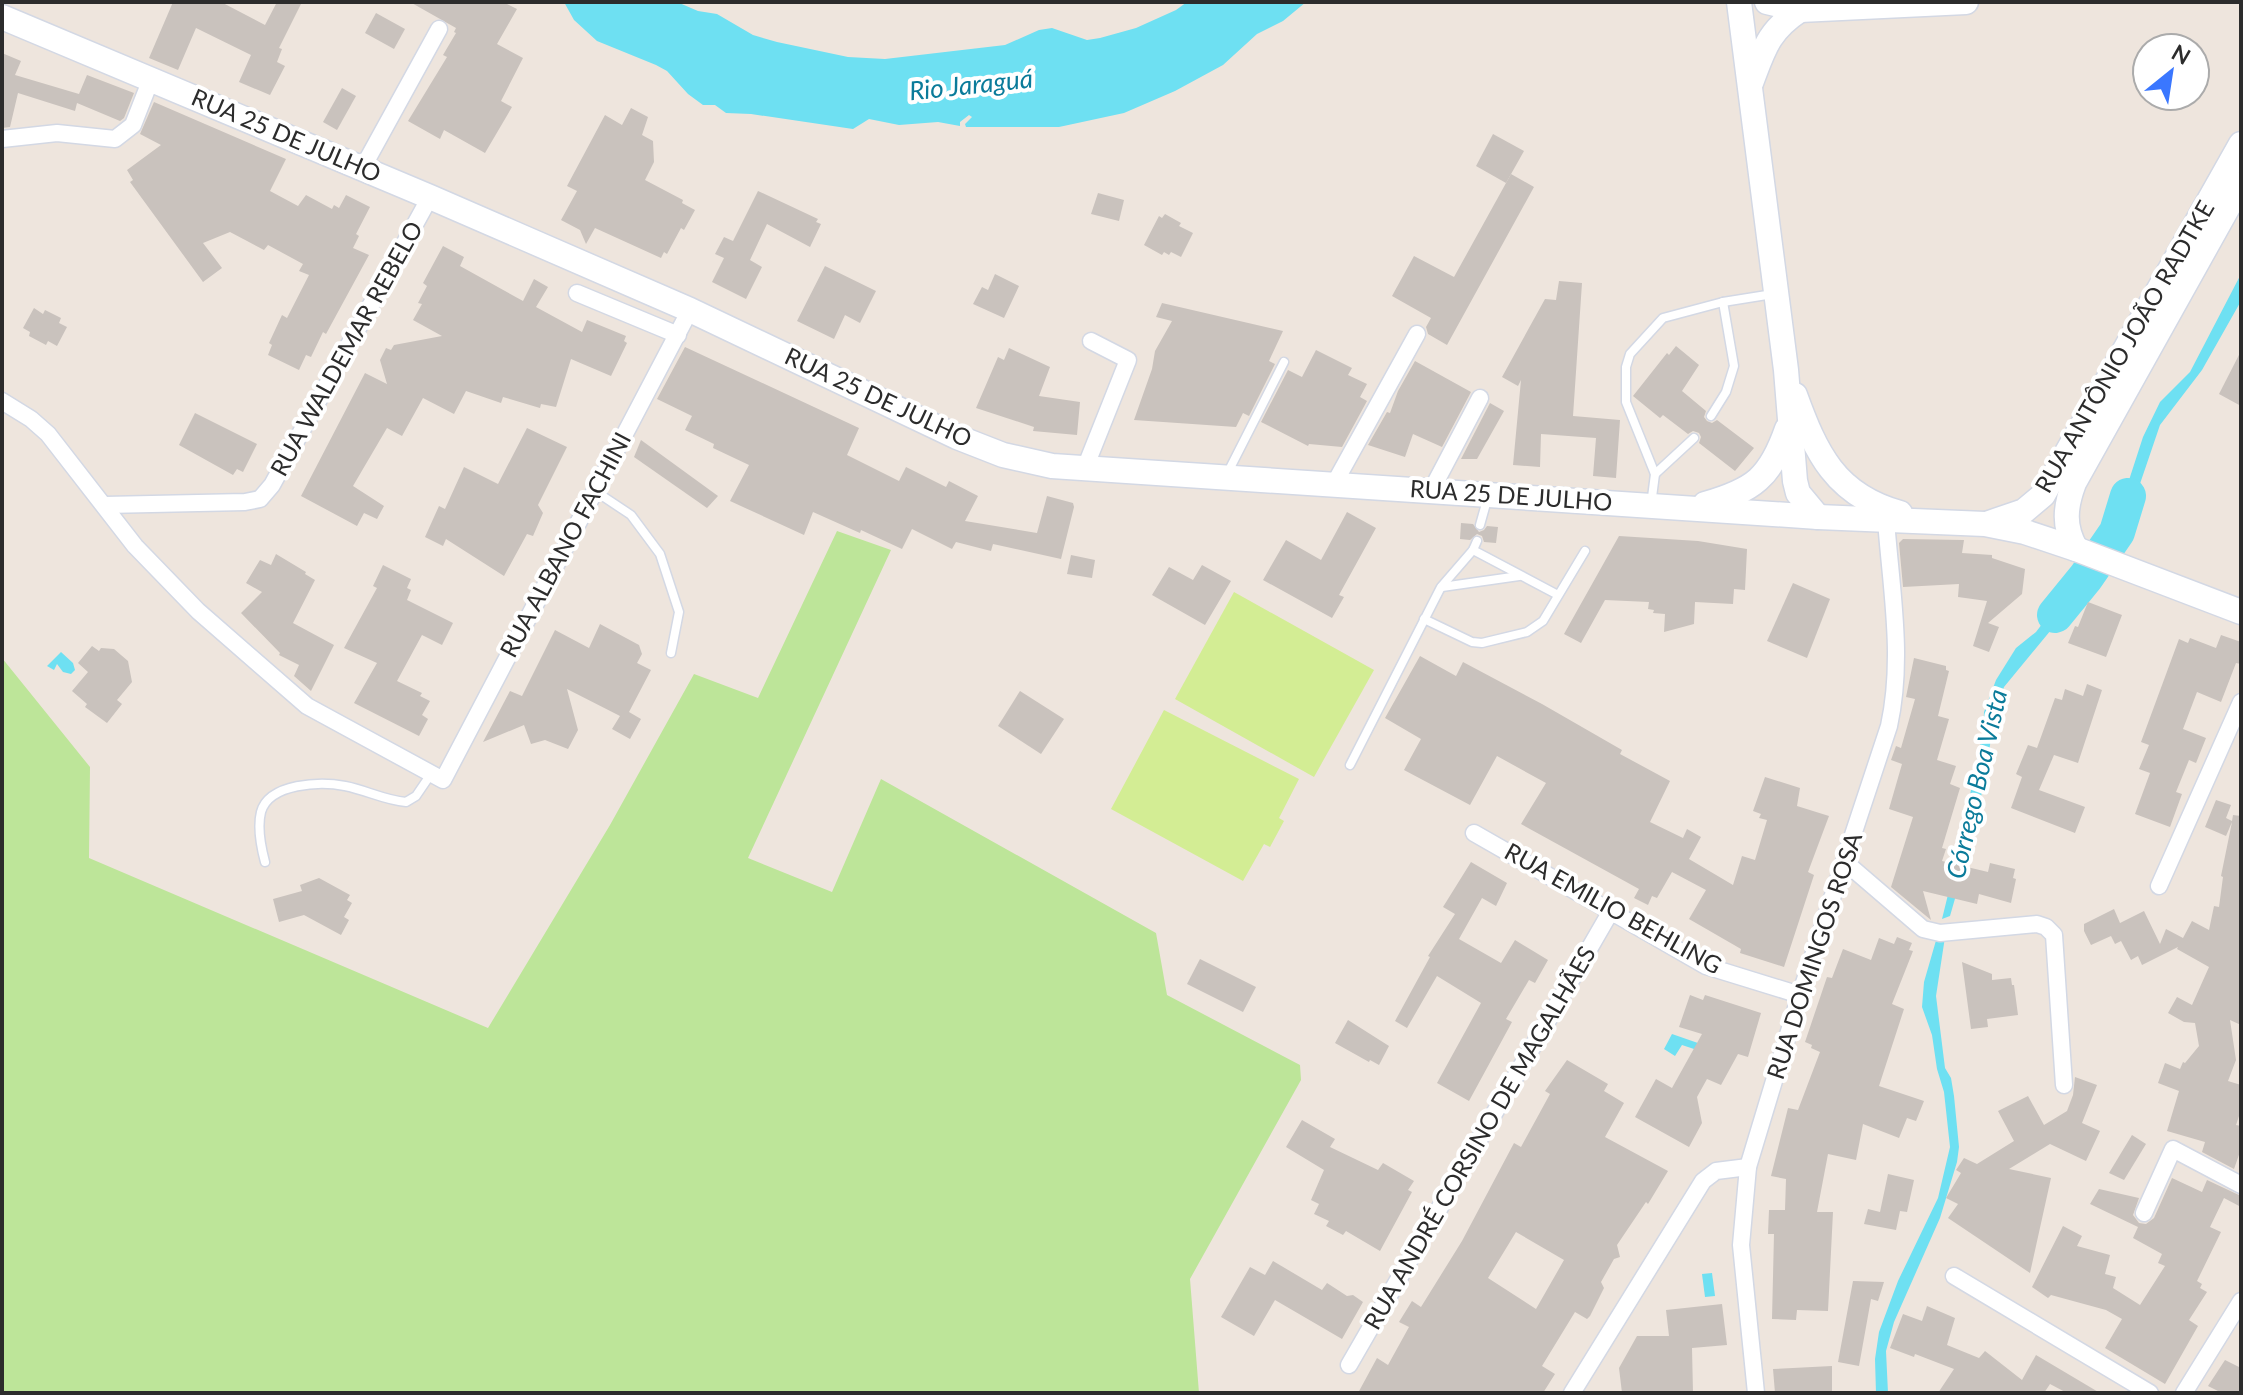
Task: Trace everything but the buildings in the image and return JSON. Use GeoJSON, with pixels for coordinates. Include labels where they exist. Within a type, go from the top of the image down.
{"type":"FeatureCollection","features":[{"type":"Feature","properties":{"kind":"main road"},"geometry":{"type":"LineString","coordinates":[[1739,2],[1786,370],[1798,493],[1818,517]]}},
{"type":"Feature","properties":{"kind":"main road"},"geometry":{"type":"LineString","coordinates":[[1767,2],[1800,10],[1966,2]]}},
{"type":"Feature","properties":{"kind":"main road"},"geometry":{"type":"LineString","coordinates":[[1750,85],[1770,34],[1781,22],[1800,10]]}},
{"type":"Feature","properties":{"kind":"main road","name":"RUA 25 DE JULHO"},"geometry":{"type":"LineString","coordinates":[[2,17],[690,310],[957,437],[1003,455],[1052,466],[1818,517],[1931,521]]}},
{"type":"Feature","properties":{"kind":"main road","name":"RUA ANTÔNIO JOÃO RADTKE"},"geometry":{"type":"LineString","coordinates":[[1985,524],[2024,511],[2043,495],[2241,144]]}},
{"type":"Feature","properties":{"kind":"main road","name":"RUA ANTÔNIO JOÃO RADTKE"},"geometry":{"type":"LineString","coordinates":[[2088,554],[2069,538],[2067,500],[2074,483],[2241,184]]}},
{"type":"Feature","properties":{"kind":"main road"},"geometry":{"type":"LineString","coordinates":[[1786,370],[1822,460],[1838,478],[1869,503],[1931,521],[1985,524],[2025,532],[2241,612]]}},
{"type":"Feature","properties":{"kind":"main road"},"geometry":{"type":"LineString","coordinates":[[1690,508],[1727,498],[1758,482],[1774,463],[1789,423]]}},
{"type":"Feature","properties":{"kind":"street"},"geometry":{"type":"LineString","coordinates":[[362,169],[439,29]]}},
{"type":"Feature","properties":{"kind":"street"},"geometry":{"type":"LineString","coordinates":[[2,139],[57,133],[115,139],[133,125],[151,79]]}},
{"type":"Feature","properties":{"kind":"street","name":"RUA WALDEMAR REBELO"},"geometry":{"type":"LineString","coordinates":[[105,505],[245,502],[260,499],[272,485],[430,197]]}},
{"type":"Feature","properties":{"kind":"street"},"geometry":{"type":"LineString","coordinates":[[577,293],[678,335]]}},
{"type":"Feature","properties":{"kind":"street","name":"RUA ALBANO FACHINI"},"geometry":{"type":"LineString","coordinates":[[437,777],[595,491],[690,310]]}},
{"type":"Feature","properties":{"kind":"street"},"geometry":{"type":"LineString","coordinates":[[1334,484],[1417,334]]}},
{"type":"Feature","properties":{"kind":"street"},"geometry":{"type":"LineString","coordinates":[[1085,468],[1128,360],[1091,341]]}},
{"type":"Feature","properties":{"kind":"street"},"geometry":{"type":"LineString","coordinates":[[1431,491],[1480,398]]}},
{"type":"Feature","properties":{"kind":"street"},"geometry":{"type":"LineString","coordinates":[[2,401],[48,434],[135,546],[198,611],[307,706],[437,777]]}},
{"type":"Feature","properties":{"kind":"street","name":"RUA DOMINGOS ROSA"},"geometry":{"type":"LineString","coordinates":[[1756,1393],[1741,1245],[1748,1167],[1800,995],[1889,726],[1896,694],[1897,657],[1886,520]]}},
{"type":"Feature","properties":{"kind":"street"},"geometry":{"type":"LineString","coordinates":[[2159,886],[2241,702]]}},
{"type":"Feature","properties":{"kind":"street","name":"RUA EMILIO BEHLING"},"geometry":{"type":"LineString","coordinates":[[1474,833],[1706,966],[1800,995]]}},
{"type":"Feature","properties":{"kind":"street"},"geometry":{"type":"LineString","coordinates":[[1845,862],[1923,929],[1940,933],[2037,924],[2054,935],[2064,1085]]}},
{"type":"Feature","properties":{"kind":"street","name":"RUA ANDRÉ CORSINO DE MAGALHÃES"},"geometry":{"type":"LineString","coordinates":[[1349,1365],[1611,911]]}},
{"type":"Feature","properties":{"kind":"street"},"geometry":{"type":"LineString","coordinates":[[2144,1213],[2173,1149],[2241,1185]]}},
{"type":"Feature","properties":{"kind":"street"},"geometry":{"type":"LineString","coordinates":[[1572,1393],[1703,1181],[1716,1171],[1748,1167]]}},
{"type":"Feature","properties":{"kind":"street"},"geometry":{"type":"LineString","coordinates":[[1954,1276],[2150,1393]]}},
{"type":"Feature","properties":{"kind":"street"},"geometry":{"type":"LineString","coordinates":[[2184,1393],[2241,1301]]}},
{"type":"Feature","properties":{"kind":"lane"},"geometry":{"type":"LineString","coordinates":[[1651,506],[1655,474],[1626,402],[1626,367],[1630,354],[1663,318],[1723,302],[1775,293]]}},
{"type":"Feature","properties":{"kind":"lane"},"geometry":{"type":"LineString","coordinates":[[1711,416],[1726,392],[1734,366],[1723,302]]}},
{"type":"Feature","properties":{"kind":"lane"},"geometry":{"type":"LineString","coordinates":[[1226,477],[1284,362]]}},
{"type":"Feature","properties":{"kind":"lane"},"geometry":{"type":"LineString","coordinates":[[1655,474],[1694,438]]}},
{"type":"Feature","properties":{"kind":"lane"},"geometry":{"type":"LineString","coordinates":[[595,491],[631,515],[660,554],[679,612],[671,653]]}},
{"type":"Feature","properties":{"kind":"lane"},"geometry":{"type":"LineString","coordinates":[[1480,525],[1488,495]]}},
{"type":"Feature","properties":{"kind":"lane"},"geometry":{"type":"LineString","coordinates":[[1350,765],[1441,587],[1477,541]]}},
{"type":"Feature","properties":{"kind":"lane"},"geometry":{"type":"LineString","coordinates":[[1473,550],[1558,595]]}},
{"type":"Feature","properties":{"kind":"lane"},"geometry":{"type":"LineString","coordinates":[[1424,619],[1472,642],[1482,643],[1536,628],[1585,551]]}},
{"type":"Feature","properties":{"kind":"lane"},"geometry":{"type":"LineString","coordinates":[[1441,587],[1520,576]]}},
{"type":"Feature","properties":{"kind":"lane"},"geometry":{"type":"LineString","coordinates":[[265,862],[260,821],[262,809],[270,798],[298,787],[327,783],[406,802],[437,777]]}},
{"type":"Feature","properties":{"kind":"green space"},"geometry":{"type":"Polygon","coordinates":[[[837,531],[891,550],[748,858],[832,892],[881,779],[1156,933],[1167,995],[1300,1065],[1301,1080],[1190,1279],[1199,1393],[2,1393],[2,658],[90,767],[89,858],[488,1028],[610,825],[694,674],[758,698],[837,531]]]}},
{"type":"Feature","properties":{"kind":"green space"},"geometry":{"type":"Polygon","coordinates":[[[1234,592],[1374,670],[1314,777],[1175,699],[1234,592]]]}},
{"type":"Feature","properties":{"kind":"green space"},"geometry":{"type":"Polygon","coordinates":[[[1164,710],[1299,779],[1279,818],[1284,821],[1270,847],[1264,844],[1243,881],[1111,809],[1164,710]]]}},
{"type":"Feature","properties":{"kind":"water","name":"Rio Jaraguá"},"geometry":{"type":"Polygon","coordinates":[[[564,2],[677,2],[698,11],[717,14],[753,35],[777,42],[848,57],[885,59],[1005,45],[1039,30],[1052,28],[1087,40],[1100,38],[1136,28],[1187,2],[1306,2],[1283,21],[1257,34],[1223,65],[1175,91],[1124,113],[1059,127],[966,127],[965,124],[972,117],[969,115],[960,122],[960,126],[938,122],[899,125],[869,119],[853,129],[726,113],[715,105],[703,105],[667,71],[597,41],[574,20],[564,2]]]}},
{"type":"Feature","properties":{"kind":"water"},"geometry":{"type":"Polygon","coordinates":[[[2241,274],[2241,301],[2202,370],[2160,425],[2117,542],[2106,537],[2118,514],[2143,437],[2160,402],[2190,372],[2241,274]]]}},
{"type":"Feature","properties":{"kind":"water"},"geometry":{"type":"Polygon","coordinates":[[[2080,574],[2093,579],[2004,687],[1993,721],[1987,769],[1971,843],[1950,916],[1942,919],[1983,732],[1984,712],[1996,680],[2016,648],[2036,632],[2080,574]]]}},
{"type":"Feature","properties":{"kind":"water"},"geometry":{"type":"Polygon","coordinates":[[[61,652],[73,663],[75,670],[71,674],[63,672],[57,664],[54,670],[47,666],[61,652]]]}},
{"type":"Feature","properties":{"kind":"water"},"geometry":{"type":"Polygon","coordinates":[[[1937,937],[1945,937],[1936,996],[1945,1068],[1951,1078],[1954,1096],[1959,1147],[1957,1162],[1940,1218],[1894,1322],[1886,1351],[1888,1393],[1876,1393],[1875,1359],[1879,1332],[1898,1281],[1938,1198],[1950,1147],[1944,1092],[1932,1035],[1922,1007],[1924,982],[1937,937]]]}},
{"type":"Feature","properties":{"kind":"water"},"geometry":{"type":"Polygon","coordinates":[[[1672,1034],[1718,1050],[1715,1056],[1682,1045],[1675,1056],[1664,1049],[1672,1034]]]}},
{"type":"Feature","properties":{"kind":"water"},"geometry":{"type":"Polygon","coordinates":[[[1712,1273],[1715,1296],[1705,1297],[1702,1274],[1712,1273]]]}},
{"type":"Feature","properties":{"kind":"waterway","name":"Córrego Boa Vista"},"geometry":{"type":"LineString","coordinates":[[2055,615],[2117,532],[2128,496]]}}]}
